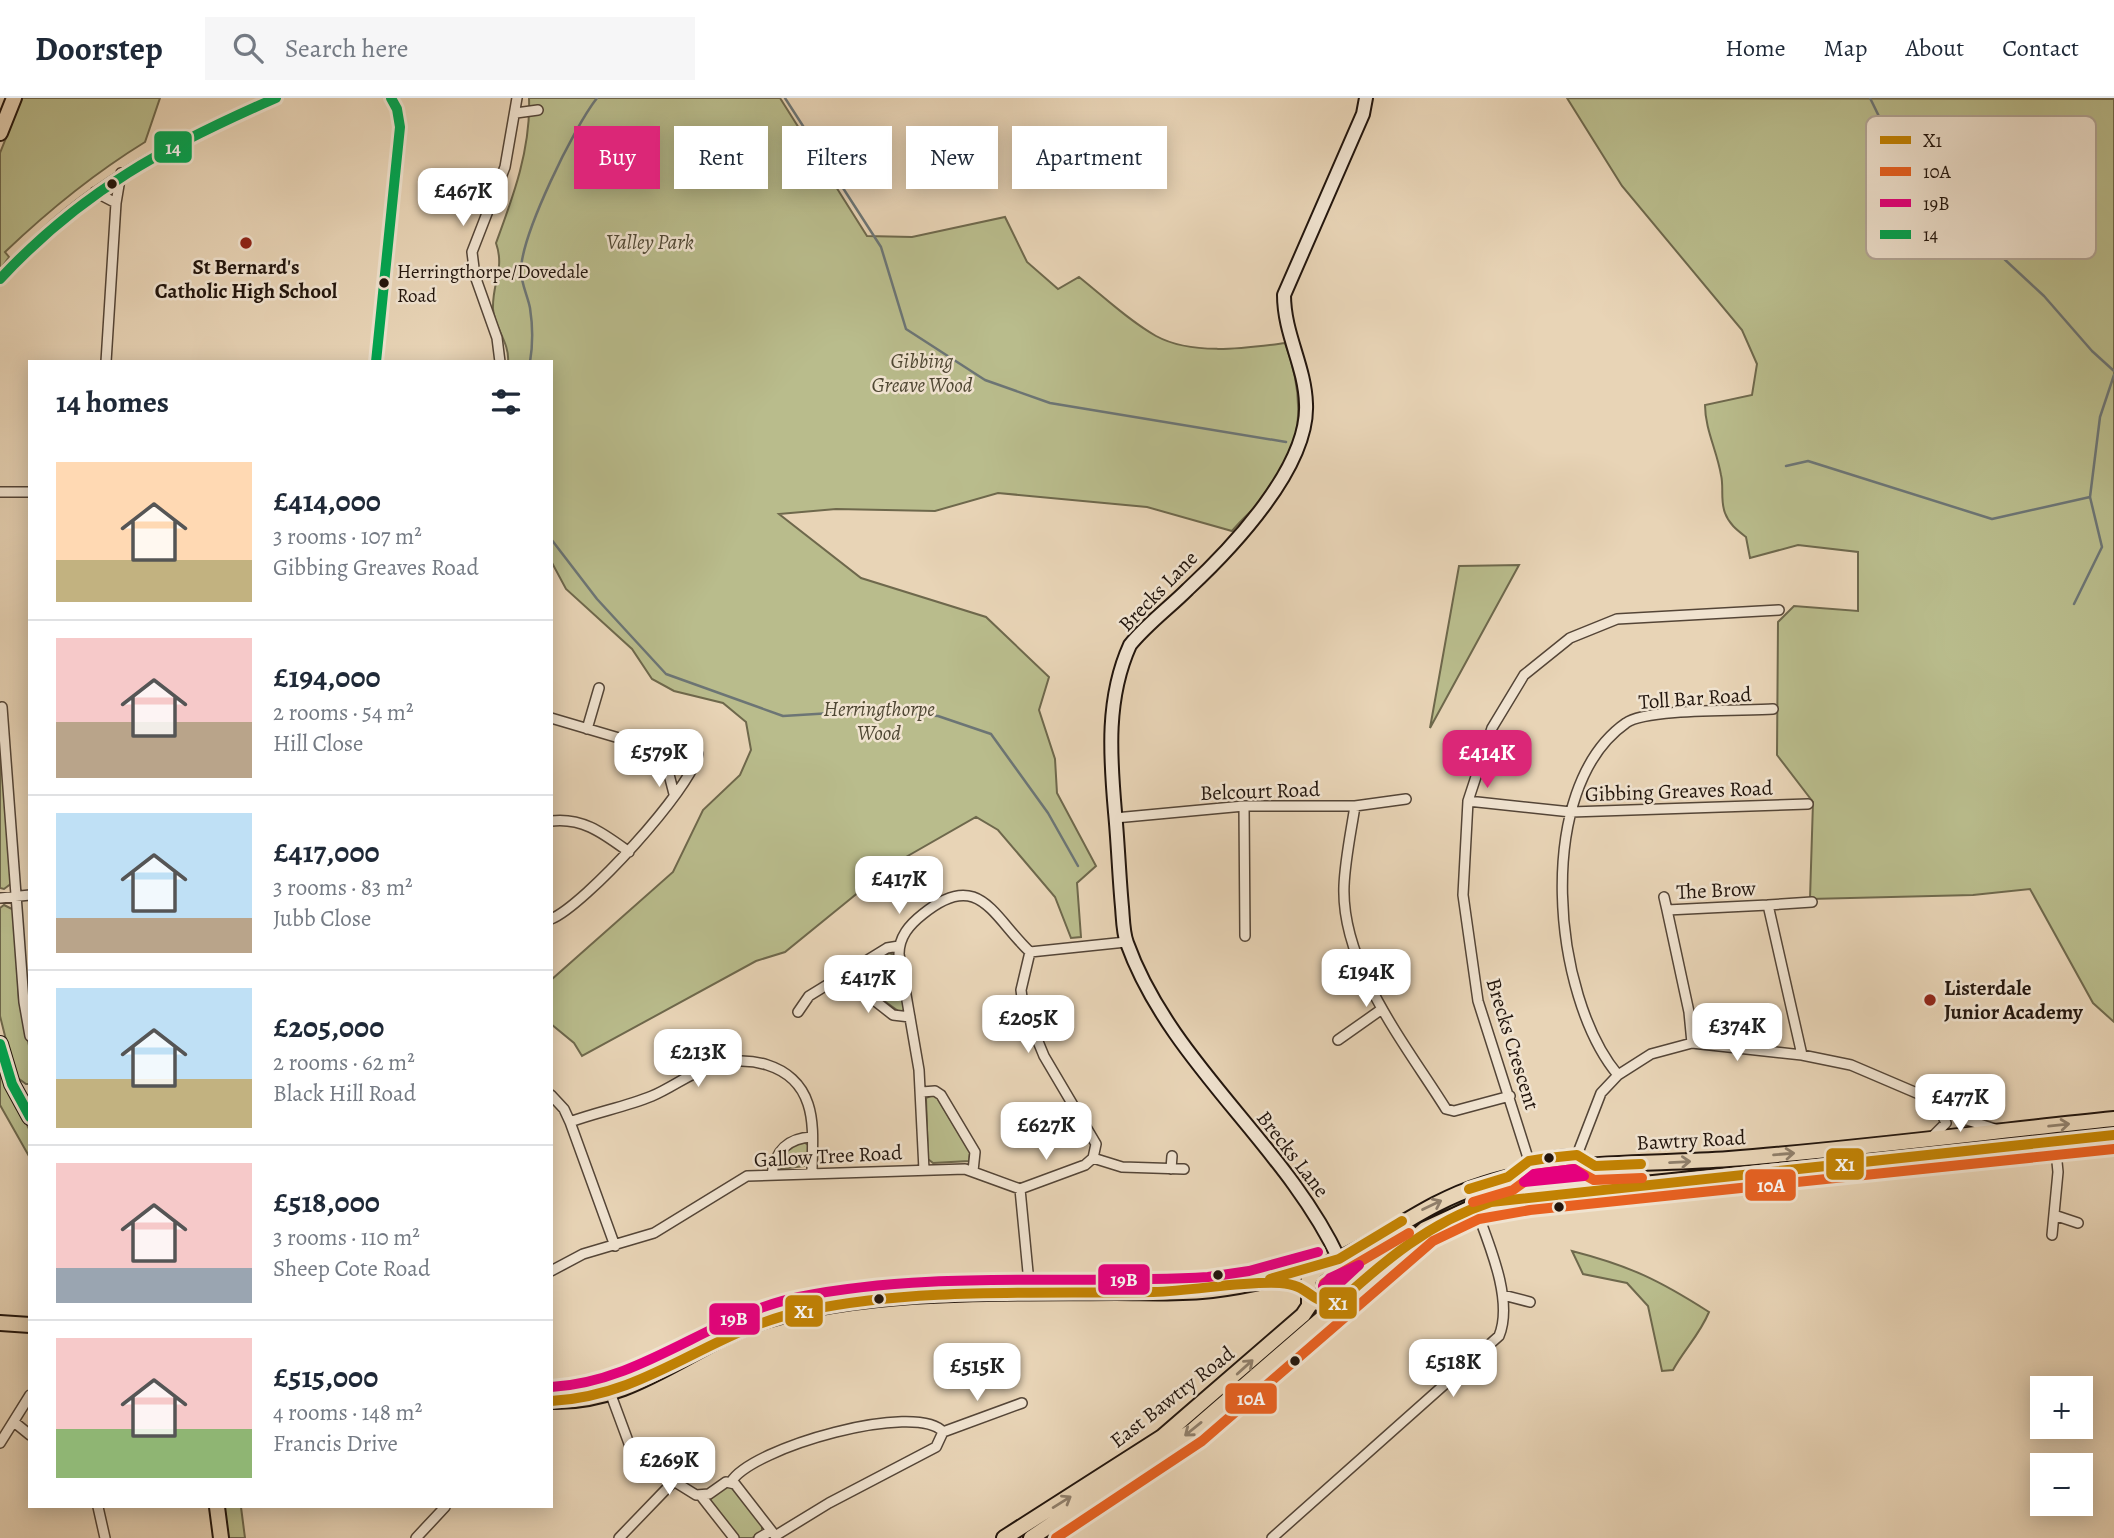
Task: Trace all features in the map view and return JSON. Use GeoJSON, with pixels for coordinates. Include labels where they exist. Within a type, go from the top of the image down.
{"type":"FeatureCollection","features":[{"type":"Feature","properties":{"kind":"main road"},"geometry":{"type":"LineString","coordinates":[[0,133],[14,98]]}},
{"type":"Feature","properties":{"kind":"main road"},"geometry":{"type":"LineString","coordinates":[[0,1044],[24,1093]]}},
{"type":"Feature","properties":{"kind":"main road","name":"Bawtry Road"},"geometry":{"type":"LineString","coordinates":[[1255,1283],[1322,1266],[1346,1256],[1432,1205],[1508,1177],[1596,1166],[1782,1155],[2114,1119]]}},
{"type":"Feature","properties":{"kind":"main road","name":"Bawtry Road"},"geometry":{"type":"LineString","coordinates":[[1337,1304],[1425,1229],[1475,1206],[1513,1197],[2114,1135]]}},
{"type":"Feature","properties":{"kind":"main road"},"geometry":{"type":"LineString","coordinates":[[1596,1166],[1608,1174],[1608,1182],[1603,1188]]}},
{"type":"Feature","properties":{"kind":"main road"},"geometry":{"type":"LineString","coordinates":[[1346,1256],[1370,1274]]}},
{"type":"Feature","properties":{"kind":"main road"},"geometry":{"type":"LineString","coordinates":[[1309,1291],[1310,1278],[1322,1266]]}},
{"type":"Feature","properties":{"kind":"main road"},"geometry":{"type":"LineString","coordinates":[[553,1401],[611,1395],[646,1381],[739,1330],[798,1312],[877,1301],[1030,1293],[1211,1291],[1255,1283],[1290,1284],[1309,1291],[1318,1303],[1337,1304]]}},
{"type":"Feature","properties":{"kind":"main road","name":"East Bawtry Road"},"geometry":{"type":"LineString","coordinates":[[1004,1538],[1162,1437],[1204,1404],[1303,1315],[1309,1306],[1309,1291]]}},
{"type":"Feature","properties":{"kind":"main road","name":"East Bawtry Road"},"geometry":{"type":"LineString","coordinates":[[1031,1538],[1170,1447],[1337,1304]]}},
{"type":"Feature","properties":{"kind":"main road"},"geometry":{"type":"LineString","coordinates":[[0,1323],[28,1325]]}},
{"type":"Feature","properties":{"kind":"main road"},"geometry":{"type":"LineString","coordinates":[[217,1508],[221,1538]]}},
{"type":"Feature","properties":{"kind":"street"},"geometry":{"type":"LineString","coordinates":[[0,279],[41,234],[121,173],[147,158],[276,98]]}},
{"type":"Feature","properties":{"kind":"street"},"geometry":{"type":"LineString","coordinates":[[500,360],[497,338],[475,276],[472,252],[505,167],[517,98]]}},
{"type":"Feature","properties":{"kind":"street","name":"Brecks Lane"},"geometry":{"type":"LineString","coordinates":[[1346,1256],[1157,1004],[1126,942],[1115,818],[1111,726],[1118,679],[1130,645],[1232,542],[1283,481],[1295,460],[1307,405],[1284,318],[1284,295],[1363,114],[1366,98]]}},
{"type":"Feature","properties":{"kind":"street"},"geometry":{"type":"LineString","coordinates":[[376,360],[400,127],[394,99]]}},
{"type":"Feature","properties":{"kind":"street"},"geometry":{"type":"LineString","coordinates":[[516,113],[538,110]]}},
{"type":"Feature","properties":{"kind":"street"},"geometry":{"type":"LineString","coordinates":[[106,360],[116,203],[121,173]]}},
{"type":"Feature","properties":{"kind":"street"},"geometry":{"type":"LineString","coordinates":[[94,192],[116,203]]}},
{"type":"Feature","properties":{"kind":"street"},"geometry":{"type":"LineString","coordinates":[[0,492],[28,492]]}},
{"type":"Feature","properties":{"kind":"street","name":"Brecks Crescent"},"geometry":{"type":"LineString","coordinates":[[1530,1161],[1478,1001],[1463,895],[1468,801],[1492,728],[1524,675],[1570,638],[1617,619],[1779,610]]}},
{"type":"Feature","properties":{"kind":"street"},"geometry":{"type":"LineString","coordinates":[[587,729],[599,688]]}},
{"type":"Feature","properties":{"kind":"street"},"geometry":{"type":"LineString","coordinates":[[2,707],[24,1002],[28,1025]]}},
{"type":"Feature","properties":{"kind":"street","name":"Toll Bar Road"},"geometry":{"type":"LineString","coordinates":[[1618,1075],[1602,1055],[1569,957],[1563,897],[1564,851],[1581,777],[1599,746],[1628,720],[1670,713],[1773,709]]}},
{"type":"Feature","properties":{"kind":"street"},"geometry":{"type":"LineString","coordinates":[[553,719],[645,743],[663,751],[690,747],[697,750],[697,760],[629,852],[580,901],[553,918]]}},
{"type":"Feature","properties":{"kind":"street"},"geometry":{"type":"LineString","coordinates":[[663,751],[674,794]]}},
{"type":"Feature","properties":{"kind":"street","name":"Belcourt Road"},"geometry":{"type":"LineString","coordinates":[[1115,818],[1244,806],[1355,806],[1406,799]]}},
{"type":"Feature","properties":{"kind":"street","name":"Gibbing Greaves Road"},"geometry":{"type":"LineString","coordinates":[[1468,801],[1571,812],[1808,804]]}},
{"type":"Feature","properties":{"kind":"street"},"geometry":{"type":"LineString","coordinates":[[1244,806],[1245,936]]}},
{"type":"Feature","properties":{"kind":"street"},"geometry":{"type":"LineString","coordinates":[[1355,806],[1344,887],[1349,937],[1382,1009],[1446,1109],[1454,1111],[1510,1096]]}},
{"type":"Feature","properties":{"kind":"street"},"geometry":{"type":"LineString","coordinates":[[553,821],[574,821],[589,825],[629,852]]}},
{"type":"Feature","properties":{"kind":"street"},"geometry":{"type":"LineString","coordinates":[[0,898],[28,895]]}},
{"type":"Feature","properties":{"kind":"street"},"geometry":{"type":"LineString","coordinates":[[924,1170],[922,1092],[899,946],[913,922],[934,905],[949,897],[971,895],[996,911],[1030,951]]}},
{"type":"Feature","properties":{"kind":"street","name":"The Brow"},"geometry":{"type":"LineString","coordinates":[[1664,897],[1689,1012],[1692,1043]]}},
{"type":"Feature","properties":{"kind":"street","name":"The Brow"},"geometry":{"type":"LineString","coordinates":[[1667,910],[1812,902]]}},
{"type":"Feature","properties":{"kind":"street","name":"The Brow"},"geometry":{"type":"LineString","coordinates":[[1768,905],[1802,1055]]}},
{"type":"Feature","properties":{"kind":"street"},"geometry":{"type":"LineString","coordinates":[[1030,951],[1126,942]]}},
{"type":"Feature","properties":{"kind":"street"},"geometry":{"type":"LineString","coordinates":[[798,1012],[804,1000],[842,975],[887,948],[899,946]]}},
{"type":"Feature","properties":{"kind":"street"},"geometry":{"type":"LineString","coordinates":[[1030,951],[1021,990],[1023,1005],[1044,1056],[1095,1138],[1093,1158],[1085,1165],[1020,1189],[1030,1293]]}},
{"type":"Feature","properties":{"kind":"street"},"geometry":{"type":"LineString","coordinates":[[842,975],[893,1015],[910,1017]]}},
{"type":"Feature","properties":{"kind":"street"},"geometry":{"type":"LineString","coordinates":[[1339,1040],[1382,1009]]}},
{"type":"Feature","properties":{"kind":"street"},"geometry":{"type":"LineString","coordinates":[[1577,1155],[1601,1093],[1618,1075],[1651,1054],[1692,1043],[1802,1055],[1851,1065],[1933,1100],[1967,1120],[2003,1131]]}},
{"type":"Feature","properties":{"kind":"street"},"geometry":{"type":"LineString","coordinates":[[570,1122],[653,1096],[708,1067],[750,1061],[778,1068],[797,1083],[808,1103],[812,1173]]}},
{"type":"Feature","properties":{"kind":"street"},"geometry":{"type":"LineString","coordinates":[[922,1092],[935,1091],[941,1095],[975,1152],[973,1171]]}},
{"type":"Feature","properties":{"kind":"street"},"geometry":{"type":"LineString","coordinates":[[553,1097],[564,1109],[570,1122],[615,1246]]}},
{"type":"Feature","properties":{"kind":"street"},"geometry":{"type":"LineString","coordinates":[[1924,1140],[1937,1135],[1946,1122],[1942,1110],[1933,1100]]}},
{"type":"Feature","properties":{"kind":"street"},"geometry":{"type":"LineString","coordinates":[[772,1174],[775,1158],[788,1143],[812,1137]]}},
{"type":"Feature","properties":{"kind":"street"},"geometry":{"type":"LineString","coordinates":[[2052,1235],[2058,1172],[2055,1142]]}},
{"type":"Feature","properties":{"kind":"street"},"geometry":{"type":"LineString","coordinates":[[1508,1177],[1530,1161],[1577,1155],[1596,1166]]}},
{"type":"Feature","properties":{"kind":"street"},"geometry":{"type":"LineString","coordinates":[[1171,1169],[1172,1156]]}},
{"type":"Feature","properties":{"kind":"street"},"geometry":{"type":"LineString","coordinates":[[1093,1158],[1122,1167],[1184,1169]]}},
{"type":"Feature","properties":{"kind":"street","name":"Gallow Tree Road"},"geometry":{"type":"LineString","coordinates":[[553,1270],[583,1254],[654,1233],[747,1176],[973,1171],[1020,1189]]}},
{"type":"Feature","properties":{"kind":"street"},"geometry":{"type":"LineString","coordinates":[[1272,1538],[1492,1344],[1504,1324],[1503,1294],[1475,1206]]}},
{"type":"Feature","properties":{"kind":"street"},"geometry":{"type":"LineString","coordinates":[[2054,1215],[2078,1223]]}},
{"type":"Feature","properties":{"kind":"street"},"geometry":{"type":"LineString","coordinates":[[1503,1294],[1530,1302]]}},
{"type":"Feature","properties":{"kind":"street"},"geometry":{"type":"LineString","coordinates":[[611,1395],[635,1456],[673,1482],[701,1496],[734,1538]]}},
{"type":"Feature","properties":{"kind":"street"},"geometry":{"type":"LineString","coordinates":[[0,1443],[28,1398]]}},
{"type":"Feature","properties":{"kind":"street"},"geometry":{"type":"LineString","coordinates":[[943,1432],[1022,1403]]}},
{"type":"Feature","properties":{"kind":"street"},"geometry":{"type":"LineString","coordinates":[[14,1422],[28,1433]]}},
{"type":"Feature","properties":{"kind":"street"},"geometry":{"type":"LineString","coordinates":[[732,1482],[736,1474],[749,1466],[808,1438],[862,1427],[915,1422],[932,1423],[943,1432]]}},
{"type":"Feature","properties":{"kind":"street"},"geometry":{"type":"LineString","coordinates":[[759,1538],[774,1535],[936,1447],[943,1432]]}},
{"type":"Feature","properties":{"kind":"street"},"geometry":{"type":"LineString","coordinates":[[619,1538],[673,1482]]}},
{"type":"Feature","properties":{"kind":"street"},"geometry":{"type":"LineString","coordinates":[[701,1496],[726,1482],[732,1482]]}},
{"type":"Feature","properties":{"kind":"street"},"geometry":{"type":"LineString","coordinates":[[732,1482],[774,1535]]}},
{"type":"Feature","properties":{"kind":"street"},"geometry":{"type":"LineString","coordinates":[[98,1508],[102,1538]]}},
{"type":"Feature","properties":{"kind":"street"},"geometry":{"type":"LineString","coordinates":[[416,1538],[443,1508]]}},
{"type":"Feature","properties":{"kind":"green space"},"geometry":{"type":"Polygon","coordinates":[[[22,98],[160,98],[145,142],[89,180],[38,222],[5,252],[9,257],[0,270],[0,153],[22,98]]]}},
{"type":"Feature","properties":{"kind":"green space"},"geometry":{"type":"Polygon","coordinates":[[[529,98],[780,98],[798,126],[782,126],[782,189],[837,189],[867,236],[912,237],[1005,217],[1027,262],[1058,289],[1079,277],[1126,316],[1156,336],[1186,346],[1220,349],[1285,343],[1298,397],[1292,449],[1271,490],[1232,531],[1147,507],[998,493],[935,511],[836,509],[779,514],[861,578],[986,617],[1049,677],[1039,710],[1055,759],[1057,793],[1096,866],[1077,883],[1081,937],[1071,938],[1055,897],[998,830],[976,817],[892,865],[785,952],[756,961],[582,1056],[574,1043],[553,1026],[553,978],[673,872],[703,810],[740,775],[751,750],[746,722],[723,703],[674,691],[652,679],[632,649],[566,589],[553,565],[553,360],[508,360],[507,348],[493,309],[499,268],[496,243],[514,190],[527,136],[529,98]]]}},
{"type":"Feature","properties":{"kind":"green space"},"geometry":{"type":"Polygon","coordinates":[[[1567,98],[2114,99],[2114,1022],[2093,1003],[2030,889],[1973,895],[1810,899],[1813,802],[1777,755],[1778,622],[1794,606],[1858,611],[1858,552],[1798,545],[1750,558],[1746,537],[1731,524],[1724,508],[1722,480],[1705,405],[1752,395],[1757,364],[1742,330],[1622,186],[1567,98]]]}},
{"type":"Feature","properties":{"kind":"green space"},"geometry":{"type":"Polygon","coordinates":[[[1519,565],[1430,728],[1459,566],[1519,565]]]}},
{"type":"Feature","properties":{"kind":"green space"},"geometry":{"type":"Polygon","coordinates":[[[0,730],[12,883],[4,889],[0,888],[0,730]]]}},
{"type":"Feature","properties":{"kind":"green space"},"geometry":{"type":"Polygon","coordinates":[[[4,905],[14,910],[19,1000],[28,1041],[28,1084],[15,1076],[0,1016],[0,908],[4,905]]]}},
{"type":"Feature","properties":{"kind":"green space"},"geometry":{"type":"Polygon","coordinates":[[[889,953],[895,955],[905,1008],[901,1013],[851,977],[851,974],[889,953]]]}},
{"type":"Feature","properties":{"kind":"green space"},"geometry":{"type":"Polygon","coordinates":[[[0,1068],[28,1127],[28,1154],[0,1105],[0,1068]]]}},
{"type":"Feature","properties":{"kind":"green space"},"geometry":{"type":"Polygon","coordinates":[[[935,1094],[970,1152],[969,1161],[933,1163],[928,1159],[926,1098],[935,1094]]]}},
{"type":"Feature","properties":{"kind":"green space"},"geometry":{"type":"Polygon","coordinates":[[[804,1142],[808,1145],[808,1160],[804,1166],[781,1169],[778,1166],[784,1152],[804,1142]]]}},
{"type":"Feature","properties":{"kind":"green space"},"geometry":{"type":"Polygon","coordinates":[[[1483,1191],[1485,1199],[1413,1232],[1370,1266],[1361,1255],[1408,1223],[1483,1191]]]}},
{"type":"Feature","properties":{"kind":"green space"},"geometry":{"type":"Polygon","coordinates":[[[1572,1251],[1644,1275],[1709,1312],[1673,1370],[1662,1371],[1648,1306],[1627,1283],[1583,1274],[1572,1251]]]}},
{"type":"Feature","properties":{"kind":"green space"},"geometry":{"type":"Polygon","coordinates":[[[1350,1261],[1359,1270],[1358,1277],[1334,1295],[1317,1292],[1316,1284],[1320,1275],[1350,1261]]]}},
{"type":"Feature","properties":{"kind":"green space"},"geometry":{"type":"Polygon","coordinates":[[[731,1486],[762,1525],[762,1532],[752,1538],[738,1538],[709,1503],[712,1496],[731,1486]]]}},
{"type":"Feature","properties":{"kind":"green space"},"geometry":{"type":"Polygon","coordinates":[[[223,1508],[241,1508],[245,1538],[227,1538],[223,1508]]]}},
{"type":"Feature","properties":{"kind":"waterway"},"geometry":{"type":"LineString","coordinates":[[530,360],[532,329],[530,308],[521,276],[523,254],[550,182],[575,132],[597,98]]}},
{"type":"Feature","properties":{"kind":"waterway"},"geometry":{"type":"LineString","coordinates":[[785,98],[881,247],[906,329],[985,380],[1050,403],[1286,442]]}},
{"type":"Feature","properties":{"kind":"waterway"},"geometry":{"type":"LineString","coordinates":[[1870,98],[1879,116]]}},
{"type":"Feature","properties":{"kind":"waterway"},"geometry":{"type":"LineString","coordinates":[[2004,259],[2044,296],[2092,351],[2114,371]]}},
{"type":"Feature","properties":{"kind":"waterway"},"geometry":{"type":"LineString","coordinates":[[2074,604],[2102,547],[2090,497],[2100,417],[2114,375]]}},
{"type":"Feature","properties":{"kind":"waterway"},"geometry":{"type":"LineString","coordinates":[[1786,466],[1808,461],[1992,519],[2090,497]]}},
{"type":"Feature","properties":{"kind":"waterway"},"geometry":{"type":"LineString","coordinates":[[553,542],[597,599],[666,674],[783,716],[865,711],[938,716],[991,734],[1048,813],[1078,866]]}},
{"type":"Feature","properties":{"kind":"transit line","name":"14"},"geometry":{"type":"LineString","coordinates":[[0,279],[63,220],[128,173],[198,134],[276,98]]}},
{"type":"Feature","properties":{"kind":"transit line","name":"14"},"geometry":{"type":"LineString","coordinates":[[376,360],[400,127],[397,109],[391,98]]}},
{"type":"Feature","properties":{"kind":"transit line","name":"14"},"geometry":{"type":"LineString","coordinates":[[0,1044],[12,1084],[28,1113]]}},
{"type":"Feature","properties":{"kind":"transit line","name":"X1"},"geometry":{"type":"LineString","coordinates":[[553,1401],[619,1388],[770,1320],[847,1303],[934,1295],[1153,1292],[1280,1283],[1290,1284],[1327,1303],[1337,1304],[1409,1244],[1448,1220],[1491,1202],[2114,1135]]}},
{"type":"Feature","properties":{"kind":"transit line","name":"10A"},"geometry":{"type":"LineString","coordinates":[[1056,1538],[1202,1441],[1433,1241],[1479,1219],[1530,1210],[2114,1149]]}},
{"type":"Feature","properties":{"kind":"transit line","name":"X1"},"geometry":{"type":"LineString","coordinates":[[1469,1189],[1508,1177],[1529,1161],[1548,1158],[1577,1155],[1595,1166],[1641,1164]]}},
{"type":"Feature","properties":{"kind":"transit line","name":"10A"},"geometry":{"type":"LineString","coordinates":[[1473,1202],[1513,1190],[1535,1174],[1574,1169],[1594,1180],[1642,1178]]}},
{"type":"Feature","properties":{"kind":"transit line","name":"19B"},"geometry":{"type":"LineString","coordinates":[[1574,1169],[1584,1176],[1524,1182],[1534,1174],[1574,1169]]}},
{"type":"Feature","properties":{"kind":"transit line","name":"X1"},"geometry":{"type":"LineString","coordinates":[[1270,1279],[1339,1259],[1402,1221]]}},
{"type":"Feature","properties":{"kind":"transit line","name":"10A"},"geometry":{"type":"LineString","coordinates":[[1336,1290],[1325,1289],[1324,1283],[1409,1233]]}},
{"type":"Feature","properties":{"kind":"transit line","name":"19B"},"geometry":{"type":"LineString","coordinates":[[553,1387],[616,1373],[736,1318],[799,1297],[850,1289],[952,1281],[1208,1277],[1249,1271],[1318,1252]]}},
{"type":"Feature","properties":{"kind":"transit line","name":"19B"},"geometry":{"type":"LineString","coordinates":[[1359,1265],[1332,1290],[1323,1286],[1330,1278],[1359,1265]]}},
{"type":"Feature","properties":{"kind":"place","name":"St Bernard's Catholic High School"},"geometry":{"type":"Point","coordinates":[246,243]}},
{"type":"Feature","properties":{"kind":"place","name":"Herringthorpe/Dovedale Road"},"geometry":{"type":"Point","coordinates":[384,283]}},
{"type":"Feature","properties":{"kind":"place","name":"Listerdale Junior Academy"},"geometry":{"type":"Point","coordinates":[1930,1000]}},
{"type":"Feature","properties":{"kind":"park label","name":"Valley Park"},"geometry":{"type":"Point","coordinates":[650,242]}},
{"type":"Feature","properties":{"kind":"park label","name":"Gibbing Greave Wood"},"geometry":{"type":"Point","coordinates":[922,373]}},
{"type":"Feature","properties":{"kind":"park label","name":"Herringthorpe Wood"},"geometry":{"type":"Point","coordinates":[879,721]}}]}
